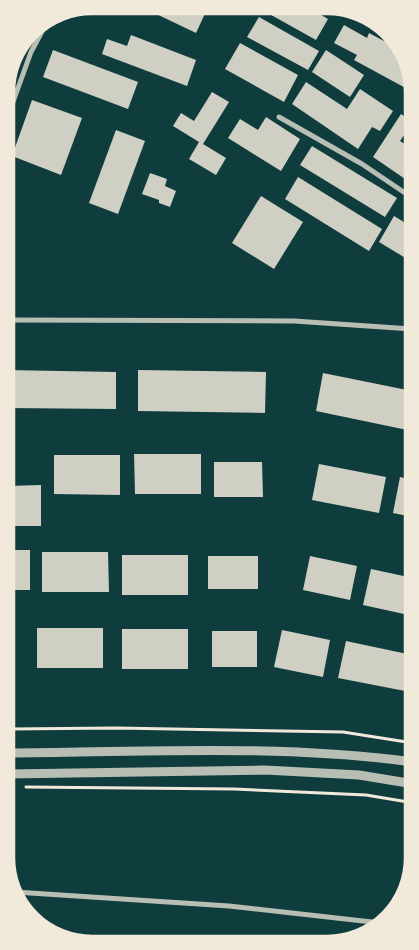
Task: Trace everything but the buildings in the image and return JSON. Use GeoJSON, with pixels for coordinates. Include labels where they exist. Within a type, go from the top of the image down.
{"type":"FeatureCollection","features":[{"type":"Feature","properties":{"kind":"street"},"geometry":{"type":"LineString","coordinates":[[14,99],[31,52],[42,32]]}},
{"type":"Feature","properties":{"kind":"street"},"geometry":{"type":"LineString","coordinates":[[279,116],[362,164],[405,193]]}},
{"type":"Feature","properties":{"kind":"street"},"geometry":{"type":"LineString","coordinates":[[14,320],[294,320],[405,328]]}},
{"type":"Feature","properties":{"kind":"street"},"geometry":{"type":"LineString","coordinates":[[14,753],[277,751],[405,761]]}},
{"type":"Feature","properties":{"kind":"street"},"geometry":{"type":"LineString","coordinates":[[14,774],[265,770],[359,775],[405,783]]}},
{"type":"Feature","properties":{"kind":"street"},"geometry":{"type":"LineString","coordinates":[[22,892],[229,906],[372,922]]}},
{"type":"Feature","properties":{"kind":"path"},"geometry":{"type":"LineString","coordinates":[[14,729],[118,728],[343,732],[405,741]]}},
{"type":"Feature","properties":{"kind":"path"},"geometry":{"type":"LineString","coordinates":[[18,787],[234,789],[366,795],[405,802]]}}]}
